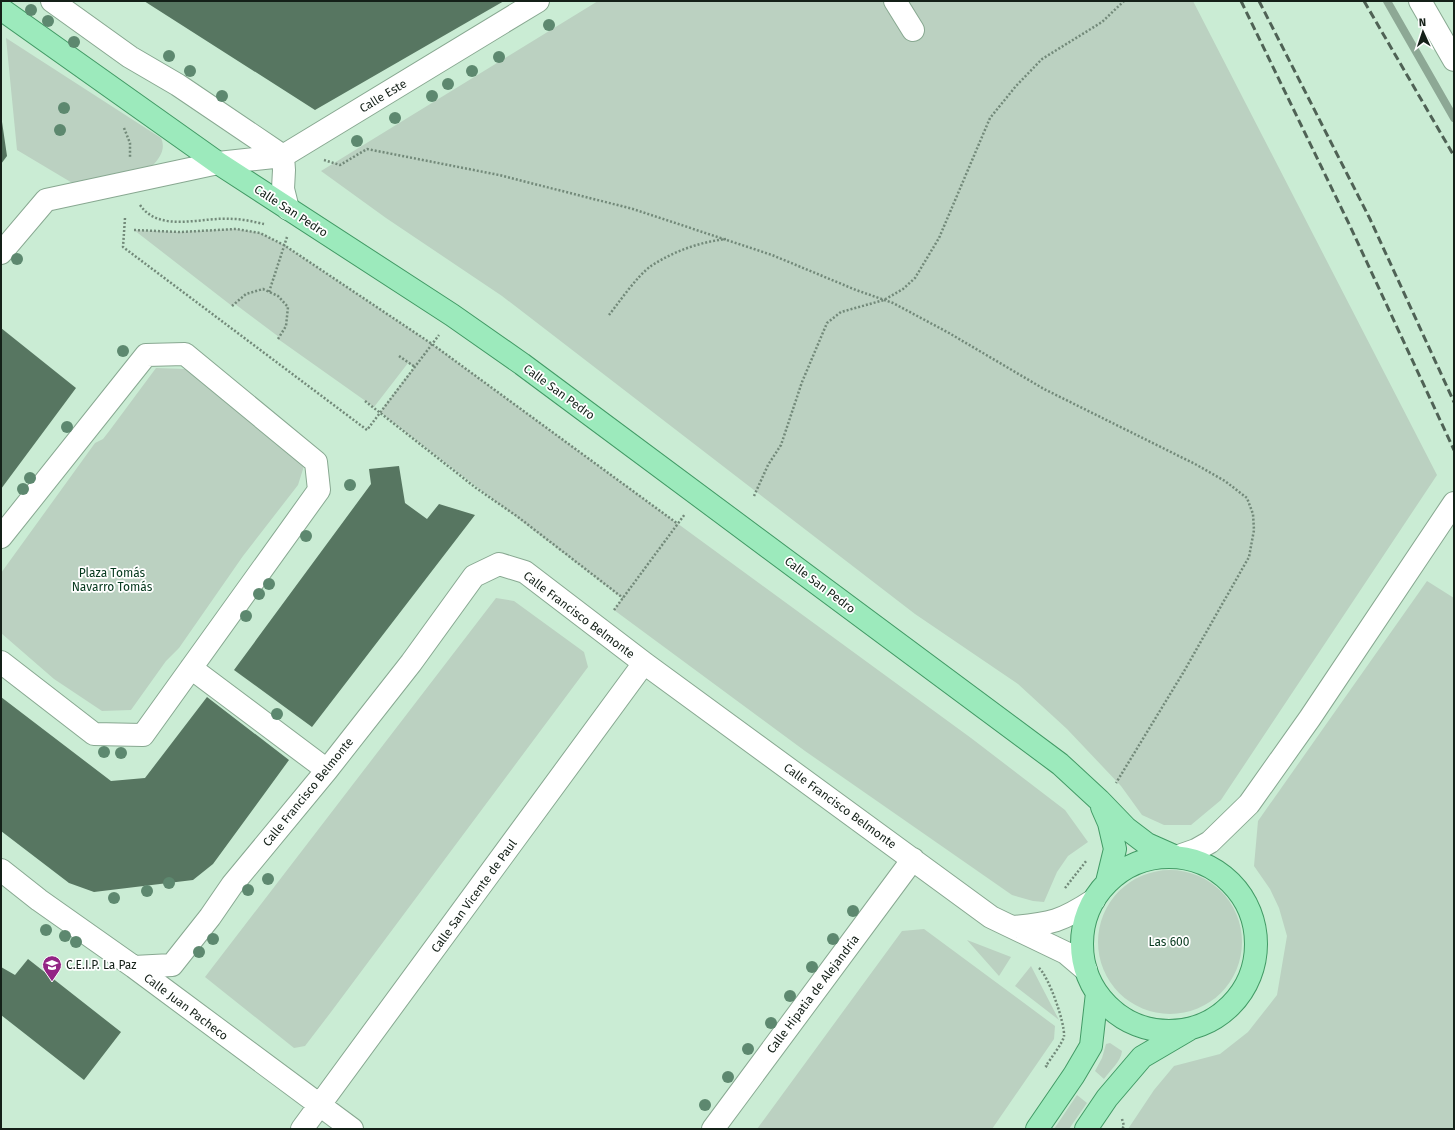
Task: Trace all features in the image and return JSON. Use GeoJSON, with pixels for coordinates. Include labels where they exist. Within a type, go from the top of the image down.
{"type":"FeatureCollection","features":[{"type":"Feature","properties":{"kind":"main road","name":"Calle San Pedro"},"geometry":{"type":"LineString","coordinates":[[1,9],[218,163],[452,315],[522,364],[1016,730],[1060,764],[1100,800],[1126,828],[1147,844],[1175,857]]}},
{"type":"Feature","properties":{"kind":"main road"},"geometry":{"type":"LineString","coordinates":[[1100,800],[1109,823],[1115,849],[1107,882]]}},
{"type":"Feature","properties":{"kind":"main road"},"geometry":{"type":"LineString","coordinates":[[1086,1129],[1102,1105],[1142,1057],[1193,1027],[1216,1018],[1238,997],[1248,982],[1256,959],[1257,934],[1251,911],[1238,890],[1220,873],[1198,861],[1175,857],[1149,858],[1126,867],[1107,882],[1094,900],[1085,919],[1082,940],[1086,970],[1097,993],[1107,1005],[1126,1019],[1147,1028],[1170,1031],[1193,1027]]}},
{"type":"Feature","properties":{"kind":"main road"},"geometry":{"type":"LineString","coordinates":[[1037,1129],[1064,1090],[1091,1046],[1097,993]]}},
{"type":"Feature","properties":{"kind":"street"},"geometry":{"type":"LineString","coordinates":[[52,1],[130,57],[178,85],[283,156],[283,189],[288,209]]}},
{"type":"Feature","properties":{"kind":"street","name":"Calle Este"},"geometry":{"type":"LineString","coordinates":[[1,253],[46,200],[218,163],[283,156],[538,1]]}},
{"type":"Feature","properties":{"kind":"street"},"geometry":{"type":"LineString","coordinates":[[895,1],[913,30]]}},
{"type":"Feature","properties":{"kind":"street"},"geometry":{"type":"LineString","coordinates":[[1420,1],[1454,60]]}},
{"type":"Feature","properties":{"kind":"street"},"geometry":{"type":"LineString","coordinates":[[1,537],[146,355],[185,354],[316,462],[319,490],[143,735],[94,734],[1,662]]}},
{"type":"Feature","properties":{"kind":"street"},"geometry":{"type":"LineString","coordinates":[[1175,857],[1196,850],[1210,842],[1249,804],[1310,718],[1454,503]]}},
{"type":"Feature","properties":{"kind":"street","name":"Calle Francisco Belmonte"},"geometry":{"type":"LineString","coordinates":[[134,967],[172,965],[210,917],[232,885],[327,770],[411,663],[474,576],[499,564],[525,572],[644,663],[991,917],[1066,953],[1086,970]]}},
{"type":"Feature","properties":{"kind":"street","name":"Calle San Vicente de Paul"},"geometry":{"type":"LineString","coordinates":[[302,1129],[321,1106],[644,663]]}},
{"type":"Feature","properties":{"kind":"street"},"geometry":{"type":"LineString","coordinates":[[191,668],[327,770]]}},
{"type":"Feature","properties":{"kind":"street","name":"Calle Hipatia de Alejandria"},"geometry":{"type":"LineString","coordinates":[[713,1129],[913,859]]}},
{"type":"Feature","properties":{"kind":"street","name":"Calle Juan Pacheco"},"geometry":{"type":"LineString","coordinates":[[1,870],[39,900],[134,967],[352,1129]]}},
{"type":"Feature","properties":{"kind":"street"},"geometry":{"type":"LineString","coordinates":[[1012,927],[1052,923],[1072,914],[1094,900]]}},
{"type":"Feature","properties":{"kind":"path"},"geometry":{"type":"LineString","coordinates":[[754,496],[781,445],[802,382],[827,323],[841,312],[884,300],[903,289],[915,278],[928,260],[939,238],[990,118],[1016,86],[1042,59],[1102,22],[1124,1]]}},
{"type":"Feature","properties":{"kind":"path"},"geometry":{"type":"LineString","coordinates":[[130,143],[129,168],[135,196],[140,206],[148,215],[159,220],[171,222],[233,218],[269,224]]}},
{"type":"Feature","properties":{"kind":"path"},"geometry":{"type":"LineString","coordinates":[[319,159],[340,165],[367,149],[537,184],[633,209],[726,239],[884,300],[949,333],[1044,389],[1195,464],[1225,481],[1247,498],[1253,514],[1254,530],[1248,557],[1183,673],[1115,785]]}},
{"type":"Feature","properties":{"kind":"path"},"geometry":{"type":"LineString","coordinates":[[125,218],[123,247],[367,430],[439,335]]}},
{"type":"Feature","properties":{"kind":"path"},"geometry":{"type":"LineString","coordinates":[[134,230],[180,232],[236,229],[260,233],[284,245],[432,344],[678,524]]}},
{"type":"Feature","properties":{"kind":"path"},"geometry":{"type":"LineString","coordinates":[[609,315],[650,267],[679,251],[698,244],[726,239]]}},
{"type":"Feature","properties":{"kind":"path"},"geometry":{"type":"LineString","coordinates":[[269,292],[284,245]]}},
{"type":"Feature","properties":{"kind":"path"},"geometry":{"type":"LineString","coordinates":[[232,306],[246,294],[263,289],[278,296],[288,307],[286,326],[278,339]]}},
{"type":"Feature","properties":{"kind":"path"},"geometry":{"type":"LineString","coordinates":[[433,331],[446,340]]}},
{"type":"Feature","properties":{"kind":"path"},"geometry":{"type":"LineString","coordinates":[[399,356],[415,367]]}},
{"type":"Feature","properties":{"kind":"path"},"geometry":{"type":"LineString","coordinates":[[365,401],[476,488],[518,517],[623,598]]}},
{"type":"Feature","properties":{"kind":"path"},"geometry":{"type":"LineString","coordinates":[[611,614],[688,511]]}},
{"type":"Feature","properties":{"kind":"path"},"geometry":{"type":"LineString","coordinates":[[1064,890],[1091,856]]}},
{"type":"Feature","properties":{"kind":"path"},"geometry":{"type":"LineString","coordinates":[[1037,967],[1042,971],[1057,1006],[1064,1037],[1046,1066],[1064,1090]]}},
{"type":"Feature","properties":{"kind":"path"},"geometry":{"type":"LineString","coordinates":[[1102,1105],[1123,1120],[1124,1126],[1122,1129]]}},
{"type":"Feature","properties":{"kind":"green space"},"geometry":{"type":"Polygon","coordinates":[[[598,1],[1193,1],[1437,475],[1221,800],[1191,825],[1164,825],[1142,815],[1121,786],[1067,729],[1018,684],[915,614],[502,296],[386,218],[321,171],[598,1]]]}},
{"type":"Feature","properties":{"kind":"green space"},"geometry":{"type":"Polygon","coordinates":[[[6,38],[161,138],[163,146],[162,150],[152,166],[74,184],[17,150],[6,38]]]}},
{"type":"Feature","properties":{"kind":"green space"},"geometry":{"type":"Polygon","coordinates":[[[236,229],[260,233],[284,245],[432,344],[971,738],[1065,810],[1088,842],[1068,856],[1057,872],[1044,902],[1033,901],[1012,895],[805,751],[614,610],[622,598],[380,412],[414,367],[408,363],[374,407],[278,339],[279,337],[235,304],[232,306],[134,230],[180,232],[236,229]]]}},
{"type":"Feature","properties":{"kind":"green space","name":"Plaza Tomás Navarro Tomás"},"geometry":{"type":"Polygon","coordinates":[[[156,368],[185,369],[304,466],[298,485],[243,556],[179,648],[166,661],[131,710],[102,711],[54,679],[1,633],[1,573],[95,443],[103,439],[156,368]]]}},
{"type":"Feature","properties":{"kind":"green space"},"geometry":{"type":"Polygon","coordinates":[[[1427,581],[1454,598],[1454,1129],[1128,1129],[1154,1090],[1174,1066],[1220,1054],[1248,1032],[1277,995],[1287,936],[1279,908],[1270,889],[1254,866],[1258,821],[1427,581]]]}},
{"type":"Feature","properties":{"kind":"green space"},"geometry":{"type":"Polygon","coordinates":[[[496,598],[514,601],[584,652],[588,667],[305,1046],[294,1048],[205,977],[496,598]]]}},
{"type":"Feature","properties":{"kind":"green space","name":"Las 600"},"geometry":{"type":"Polygon","coordinates":[[[1170,870],[1191,873],[1210,882],[1221,891],[1230,902],[1239,921],[1242,942],[1239,963],[1230,982],[1221,993],[1210,1002],[1191,1011],[1170,1014],[1149,1011],[1130,1002],[1119,993],[1110,982],[1101,963],[1098,942],[1101,921],[1110,902],[1119,891],[1130,882],[1149,873],[1170,870]]]}},
{"type":"Feature","properties":{"kind":"green space"},"geometry":{"type":"Polygon","coordinates":[[[924,929],[1055,1026],[1054,1039],[992,1129],[757,1129],[902,931],[924,929]]]}},
{"type":"Feature","properties":{"kind":"green space"},"geometry":{"type":"Polygon","coordinates":[[[967,940],[1011,957],[999,976],[967,940]]]}},
{"type":"Feature","properties":{"kind":"green space"},"geometry":{"type":"Polygon","coordinates":[[[1031,966],[1059,1020],[1015,986],[1031,966]]]}},
{"type":"Feature","properties":{"kind":"green space"},"geometry":{"type":"Polygon","coordinates":[[[1110,1043],[1122,1051],[1120,1059],[1104,1079],[1095,1071],[1102,1058],[1106,1044],[1110,1043]]]}},
{"type":"Feature","properties":{"kind":"green space"},"geometry":{"type":"Polygon","coordinates":[[[1077,1095],[1087,1103],[1069,1129],[1054,1129],[1077,1095]]]}},
{"type":"Feature","properties":{"kind":"building"},"geometry":{"type":"Polygon","coordinates":[[[144,1],[504,1],[315,110],[144,1]]]}},
{"type":"Feature","properties":{"kind":"building"},"geometry":{"type":"Polygon","coordinates":[[[1,115],[7,156],[1,164],[1,115]]]}},
{"type":"Feature","properties":{"kind":"building"},"geometry":{"type":"Polygon","coordinates":[[[1,328],[76,388],[1,489],[1,328]]]}},
{"type":"Feature","properties":{"kind":"building"},"geometry":{"type":"Polygon","coordinates":[[[399,466],[405,503],[427,519],[439,504],[475,515],[312,727],[234,670],[371,484],[369,469],[399,466]]]}},
{"type":"Feature","properties":{"kind":"building"},"geometry":{"type":"Polygon","coordinates":[[[1,697],[111,781],[145,778],[207,697],[289,760],[213,864],[193,880],[94,892],[69,883],[1,831],[1,697]]]}},
{"type":"Feature","properties":{"kind":"building"},"geometry":{"type":"Polygon","coordinates":[[[28,959],[121,1032],[84,1080],[1,1015],[1,967],[15,975],[28,959]]]}},
{"type":"Feature","properties":{"kind":"waterway"},"geometry":{"type":"LineString","coordinates":[[1387,1],[1454,118]]}},
{"type":"Feature","properties":{"kind":"railway"},"geometry":{"type":"LineString","coordinates":[[1241,1],[1350,226],[1454,450]]}},
{"type":"Feature","properties":{"kind":"railway"},"geometry":{"type":"LineString","coordinates":[[1259,1],[1370,219],[1454,402]]}},
{"type":"Feature","properties":{"kind":"railway"},"geometry":{"type":"LineString","coordinates":[[1364,1],[1454,156]]}},
{"type":"Feature","properties":{"kind":"place","name":"C.E.I.P. La Paz"},"geometry":{"type":"Point","coordinates":[52,982]}}]}
